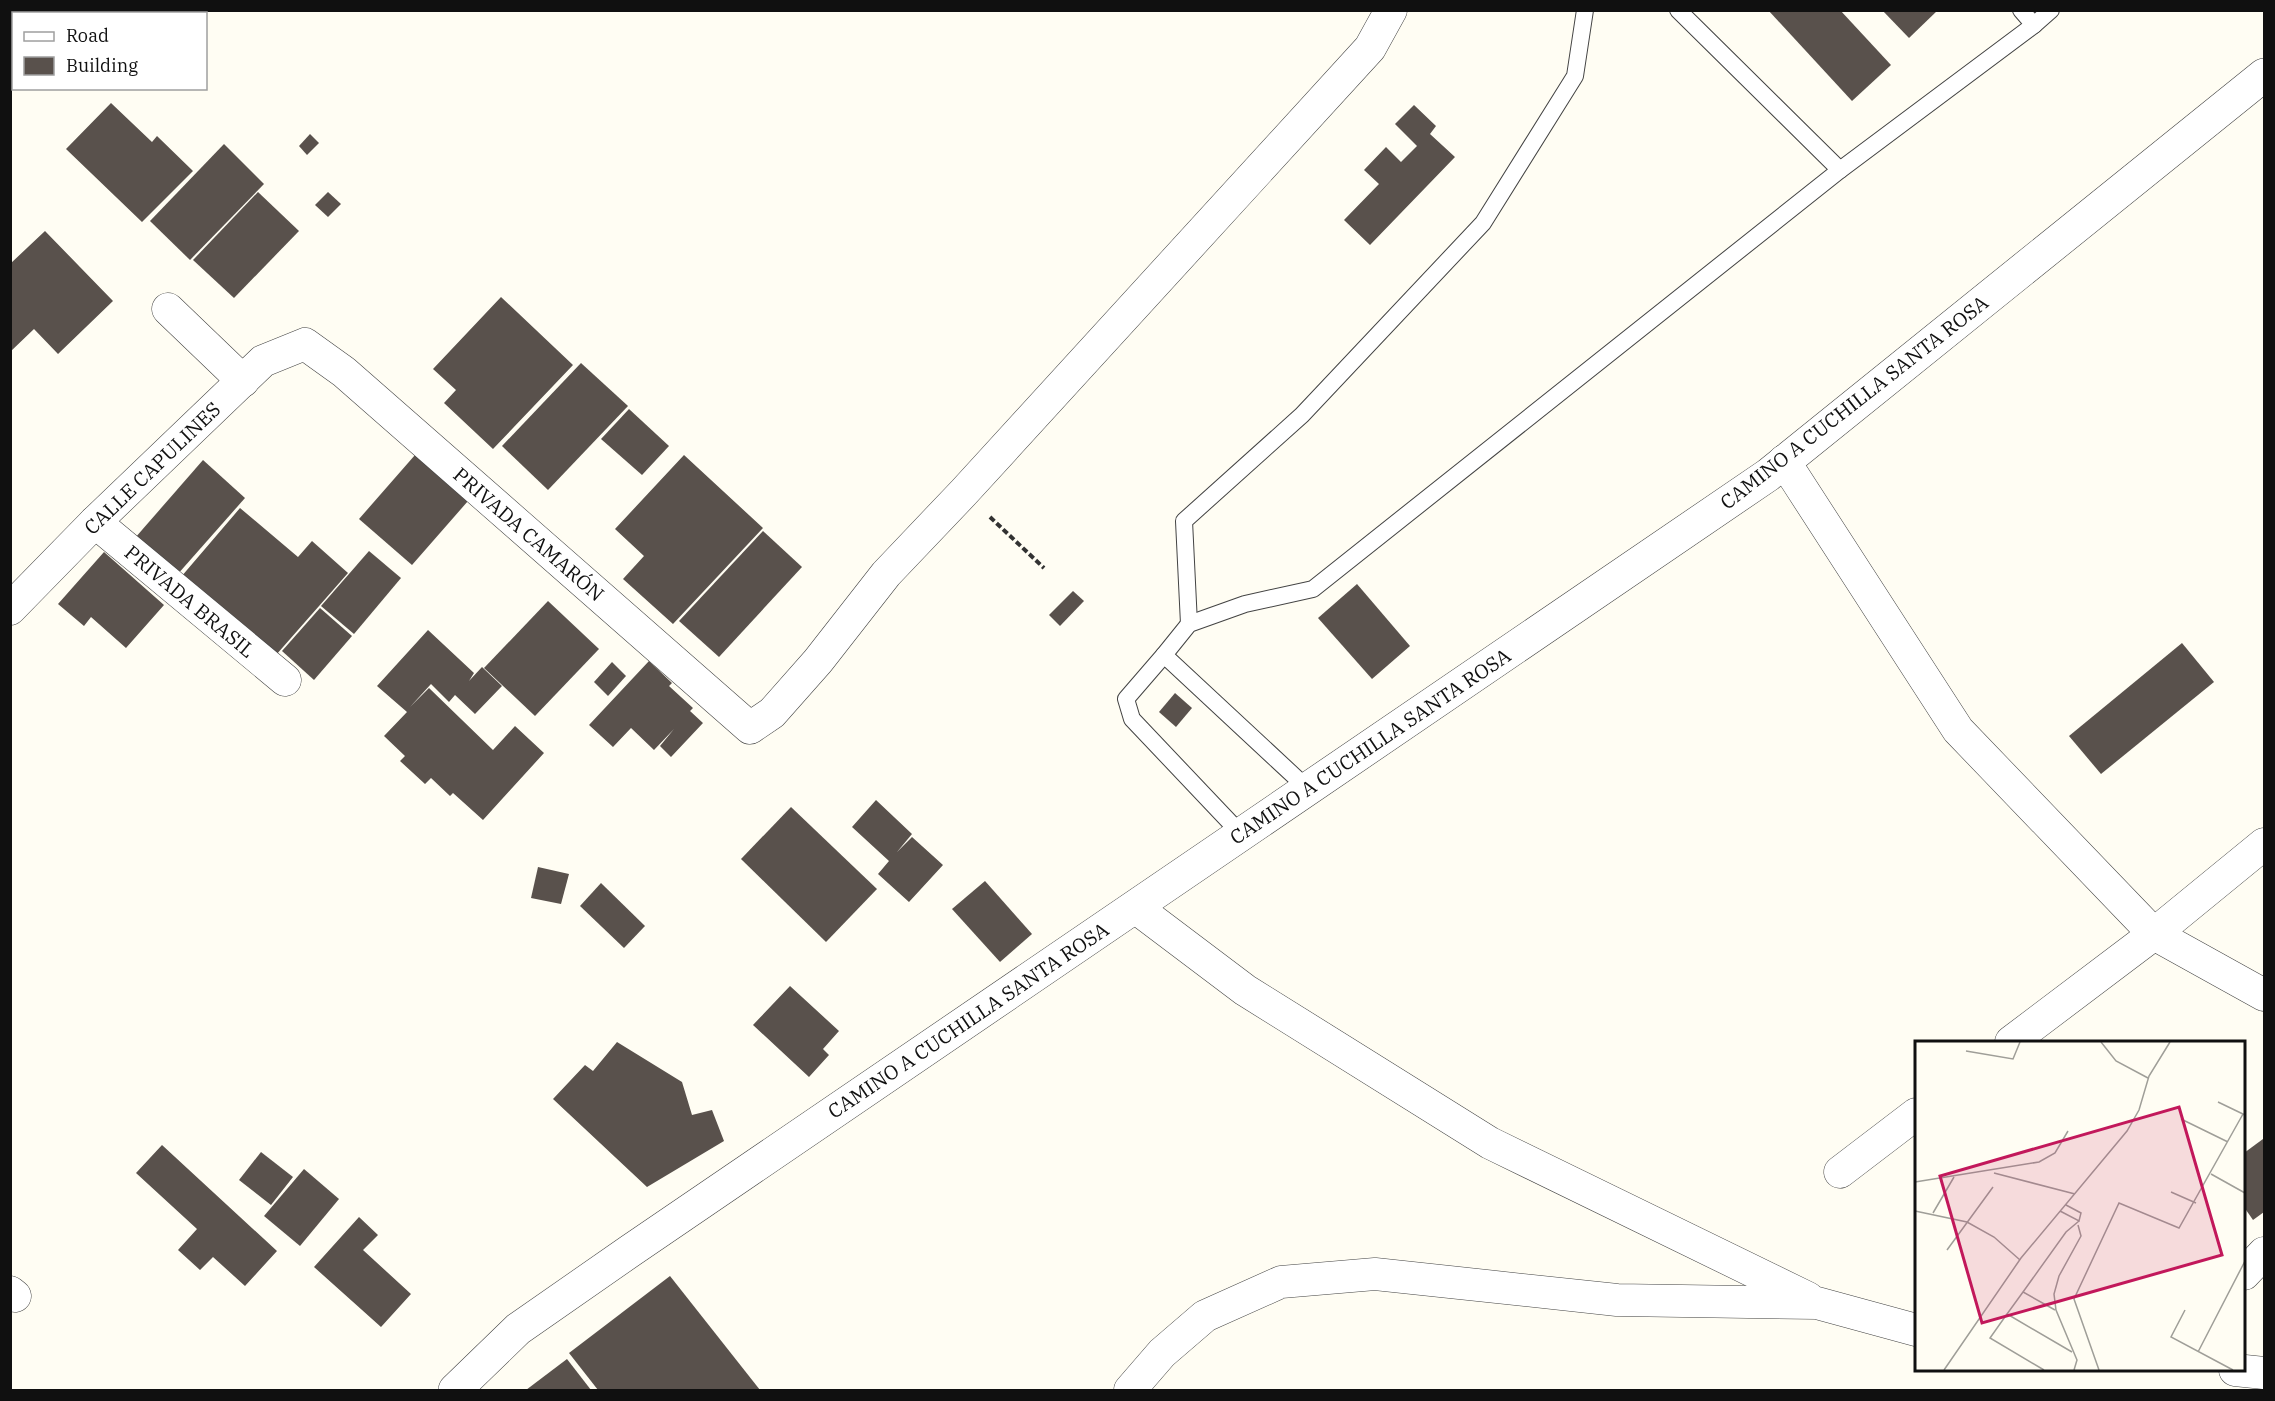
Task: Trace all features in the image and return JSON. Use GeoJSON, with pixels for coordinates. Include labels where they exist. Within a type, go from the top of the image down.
{"type":"FeatureCollection","features":[{"type":"Feature","properties":{"kind":"street"},"geometry":{"type":"LineString","coordinates":[[964,492],[1370,48],[1391,10]]}},
{"type":"Feature","properties":{"kind":"street","name":"CAMINO A CUCHILLA SANTA ROSA"},"geometry":{"type":"LineString","coordinates":[[455,1390],[518,1329],[1748,488],[2265,75]]}},
{"type":"Feature","properties":{"kind":"street"},"geometry":{"type":"LineString","coordinates":[[168,309],[243,381]]}},
{"type":"Feature","properties":{"kind":"street","name":"PRIVADA CAMARÓN"},"geometry":{"type":"LineString","coordinates":[[305,344],[353,380],[750,728],[772,713],[818,661],[886,574],[964,492]]}},
{"type":"Feature","properties":{"kind":"street","name":"CALLE CAPULINES"},"geometry":{"type":"LineString","coordinates":[[10,609],[95,522],[263,361],[305,344]]}},
{"type":"Feature","properties":{"kind":"street"},"geometry":{"type":"LineString","coordinates":[[1784,461],[1958,730],[2154,934],[2265,995]]}},
{"type":"Feature","properties":{"kind":"street","name":"PRIVADA BRASIL"},"geometry":{"type":"LineString","coordinates":[[95,522],[285,680]]}},
{"type":"Feature","properties":{"kind":"street"},"geometry":{"type":"LineString","coordinates":[[2012,1041],[2154,934],[2265,844]]}},
{"type":"Feature","properties":{"kind":"street"},"geometry":{"type":"LineString","coordinates":[[1135,907],[1245,990],[1490,1143],[1817,1303],[1915,1329]]}},
{"type":"Feature","properties":{"kind":"street"},"geometry":{"type":"LineString","coordinates":[[1840,1172],[1915,1116]]}},
{"type":"Feature","properties":{"kind":"street"},"geometry":{"type":"LineString","coordinates":[[2245,1273],[2265,1253]]}},
{"type":"Feature","properties":{"kind":"street"},"geometry":{"type":"LineString","coordinates":[[1130,1390],[1162,1353],[1205,1316],[1281,1282],[1375,1274],[1617,1300],[1817,1303]]}},
{"type":"Feature","properties":{"kind":"street"},"geometry":{"type":"LineString","coordinates":[[2245,1371],[2265,1373]]}},
{"type":"Feature","properties":{"kind":"lane"},"geometry":{"type":"LineString","coordinates":[[1189,624],[1184,521],[1302,415],[1483,223],[1575,76],[1585,10]]}},
{"type":"Feature","properties":{"kind":"lane"},"geometry":{"type":"LineString","coordinates":[[1678,10],[1840,170]]}},
{"type":"Feature","properties":{"kind":"lane"},"geometry":{"type":"LineString","coordinates":[[2021,10],[2034,25]]}},
{"type":"Feature","properties":{"kind":"lane"},"geometry":{"type":"LineString","coordinates":[[1241,834],[1132,719],[1126,699],[1189,624],[1245,604],[1313,589],[1840,170],[2051,10]]}},
{"type":"Feature","properties":{"kind":"lane"},"geometry":{"type":"LineString","coordinates":[[1164,655],[1308,789]]}},
{"type":"Feature","properties":{"kind":"path"},"geometry":{"type":"LineString","coordinates":[[964,492],[1044,568]]}},
{"type":"Feature","properties":{"kind":"building"},"geometry":{"type":"Polygon","coordinates":[[[1768,10],[1840,10],[1891,65],[1852,101],[1768,10]]]}},
{"type":"Feature","properties":{"kind":"building"},"geometry":{"type":"Polygon","coordinates":[[[1882,10],[1938,10],[1909,38],[1882,10]]]}},
{"type":"Feature","properties":{"kind":"building"},"geometry":{"type":"Polygon","coordinates":[[[111,103],[152,142],[157,136],[193,171],[142,222],[66,149],[111,103]]]}},
{"type":"Feature","properties":{"kind":"building"},"geometry":{"type":"Polygon","coordinates":[[[1414,105],[1436,126],[1430,134],[1455,157],[1370,245],[1344,220],[1379,184],[1364,170],[1386,147],[1401,162],[1417,146],[1395,124],[1414,105]]]}},
{"type":"Feature","properties":{"kind":"building"},"geometry":{"type":"Polygon","coordinates":[[[310,134],[319,143],[307,155],[299,146],[310,134]]]}},
{"type":"Feature","properties":{"kind":"building"},"geometry":{"type":"Polygon","coordinates":[[[224,144],[264,184],[190,260],[150,221],[224,144]]]}},
{"type":"Feature","properties":{"kind":"building"},"geometry":{"type":"Polygon","coordinates":[[[258,192],[299,231],[234,298],[193,260],[258,192]]]}},
{"type":"Feature","properties":{"kind":"building"},"geometry":{"type":"Polygon","coordinates":[[[328,192],[341,204],[328,217],[315,205],[328,192]]]}},
{"type":"Feature","properties":{"kind":"building"},"geometry":{"type":"Polygon","coordinates":[[[45,231],[113,301],[58,354],[34,329],[10,352],[10,264],[45,231]]]}},
{"type":"Feature","properties":{"kind":"building"},"geometry":{"type":"Polygon","coordinates":[[[501,297],[573,365],[493,449],[444,403],[456,390],[433,369],[501,297]]]}},
{"type":"Feature","properties":{"kind":"building"},"geometry":{"type":"Polygon","coordinates":[[[581,363],[628,406],[548,490],[502,446],[581,363]]]}},
{"type":"Feature","properties":{"kind":"building"},"geometry":{"type":"Polygon","coordinates":[[[629,409],[669,446],[642,475],[601,439],[629,409]]]}},
{"type":"Feature","properties":{"kind":"building"},"geometry":{"type":"Polygon","coordinates":[[[422,447],[475,493],[412,565],[359,519],[422,447]]]}},
{"type":"Feature","properties":{"kind":"building"},"geometry":{"type":"Polygon","coordinates":[[[684,455],[763,528],[673,624],[623,579],[644,556],[615,529],[684,455]]]}},
{"type":"Feature","properties":{"kind":"building"},"geometry":{"type":"Polygon","coordinates":[[[203,460],[245,498],[177,575],[135,538],[203,460]]]}},
{"type":"Feature","properties":{"kind":"building"},"geometry":{"type":"Polygon","coordinates":[[[240,508],[298,557],[312,541],[348,573],[276,655],[181,577],[240,508]]]}},
{"type":"Feature","properties":{"kind":"building"},"geometry":{"type":"Polygon","coordinates":[[[763,531],[802,567],[719,657],[679,621],[763,531]]]}},
{"type":"Feature","properties":{"kind":"building"},"geometry":{"type":"Polygon","coordinates":[[[369,551],[401,578],[354,634],[321,606],[369,551]]]}},
{"type":"Feature","properties":{"kind":"building"},"geometry":{"type":"Polygon","coordinates":[[[104,552],[164,605],[126,648],[91,617],[84,626],[58,604],[104,552]]]}},
{"type":"Feature","properties":{"kind":"building"},"geometry":{"type":"Polygon","coordinates":[[[1357,584],[1410,646],[1372,679],[1318,618],[1357,584]]]}},
{"type":"Feature","properties":{"kind":"building"},"geometry":{"type":"Polygon","coordinates":[[[1073,591],[1084,601],[1060,626],[1049,615],[1073,591]]]}},
{"type":"Feature","properties":{"kind":"building"},"geometry":{"type":"Polygon","coordinates":[[[548,601],[599,649],[535,716],[484,668],[548,601]]]}},
{"type":"Feature","properties":{"kind":"building"},"geometry":{"type":"Polygon","coordinates":[[[320,608],[352,636],[314,680],[282,651],[320,608]]]}},
{"type":"Feature","properties":{"kind":"building"},"geometry":{"type":"Polygon","coordinates":[[[428,630],[474,673],[469,681],[482,667],[502,686],[475,714],[455,695],[449,702],[431,684],[410,707],[429,688],[493,750],[515,726],[544,753],[483,820],[453,793],[450,796],[431,778],[425,784],[400,761],[405,756],[384,736],[407,712],[377,686],[428,630]]]}},
{"type":"Feature","properties":{"kind":"building"},"geometry":{"type":"Polygon","coordinates":[[[2182,643],[2214,682],[2101,774],[2069,736],[2182,643]]]}},
{"type":"Feature","properties":{"kind":"building"},"geometry":{"type":"Polygon","coordinates":[[[649,661],[672,683],[669,686],[693,708],[690,711],[703,723],[671,757],[660,746],[674,729],[654,750],[631,728],[613,747],[589,725],[649,661]]]}},
{"type":"Feature","properties":{"kind":"building"},"geometry":{"type":"Polygon","coordinates":[[[612,662],[626,676],[608,696],[594,682],[612,662]]]}},
{"type":"Feature","properties":{"kind":"building"},"geometry":{"type":"Polygon","coordinates":[[[1175,693],[1192,708],[1176,727],[1159,712],[1175,693]]]}},
{"type":"Feature","properties":{"kind":"building"},"geometry":{"type":"Polygon","coordinates":[[[876,800],[912,834],[897,852],[912,837],[943,865],[909,902],[878,874],[889,861],[852,827],[876,800]]]}},
{"type":"Feature","properties":{"kind":"building"},"geometry":{"type":"Polygon","coordinates":[[[791,807],[877,889],[826,942],[741,859],[791,807]]]}},
{"type":"Feature","properties":{"kind":"building"},"geometry":{"type":"Polygon","coordinates":[[[538,867],[569,874],[561,904],[531,898],[538,867]]]}},
{"type":"Feature","properties":{"kind":"building"},"geometry":{"type":"Polygon","coordinates":[[[985,881],[1032,934],[1000,962],[952,909],[985,881]]]}},
{"type":"Feature","properties":{"kind":"building"},"geometry":{"type":"Polygon","coordinates":[[[601,883],[645,926],[624,948],[580,906],[601,883]]]}},
{"type":"Feature","properties":{"kind":"building"},"geometry":{"type":"Polygon","coordinates":[[[790,986],[839,1031],[823,1049],[829,1055],[809,1077],[753,1025],[790,986]]]}},
{"type":"Feature","properties":{"kind":"building"},"geometry":{"type":"Polygon","coordinates":[[[617,1042],[682,1082],[692,1115],[712,1110],[724,1141],[647,1187],[553,1099],[585,1065],[593,1071],[617,1042]]]}},
{"type":"Feature","properties":{"kind":"building"},"geometry":{"type":"Polygon","coordinates":[[[2263,1139],[2264,1212],[2253,1220],[2245,1208],[2245,1152],[2263,1139]]]}},
{"type":"Feature","properties":{"kind":"building"},"geometry":{"type":"Polygon","coordinates":[[[162,1145],[277,1251],[245,1286],[213,1257],[200,1270],[178,1250],[197,1229],[136,1173],[162,1145]]]}},
{"type":"Feature","properties":{"kind":"building"},"geometry":{"type":"Polygon","coordinates":[[[261,1152],[293,1177],[271,1205],[239,1180],[261,1152]]]}},
{"type":"Feature","properties":{"kind":"building"},"geometry":{"type":"Polygon","coordinates":[[[304,1169],[339,1199],[300,1246],[264,1216],[304,1169]]]}},
{"type":"Feature","properties":{"kind":"building"},"geometry":{"type":"Polygon","coordinates":[[[359,1217],[378,1235],[363,1250],[411,1294],[381,1327],[314,1267],[359,1217]]]}},
{"type":"Feature","properties":{"kind":"building"},"geometry":{"type":"Polygon","coordinates":[[[670,1276],[760,1390],[598,1390],[569,1353],[670,1276]]]}},
{"type":"Feature","properties":{"kind":"building"},"geometry":{"type":"Polygon","coordinates":[[[567,1359],[591,1390],[526,1390],[567,1359]]]}}]}
